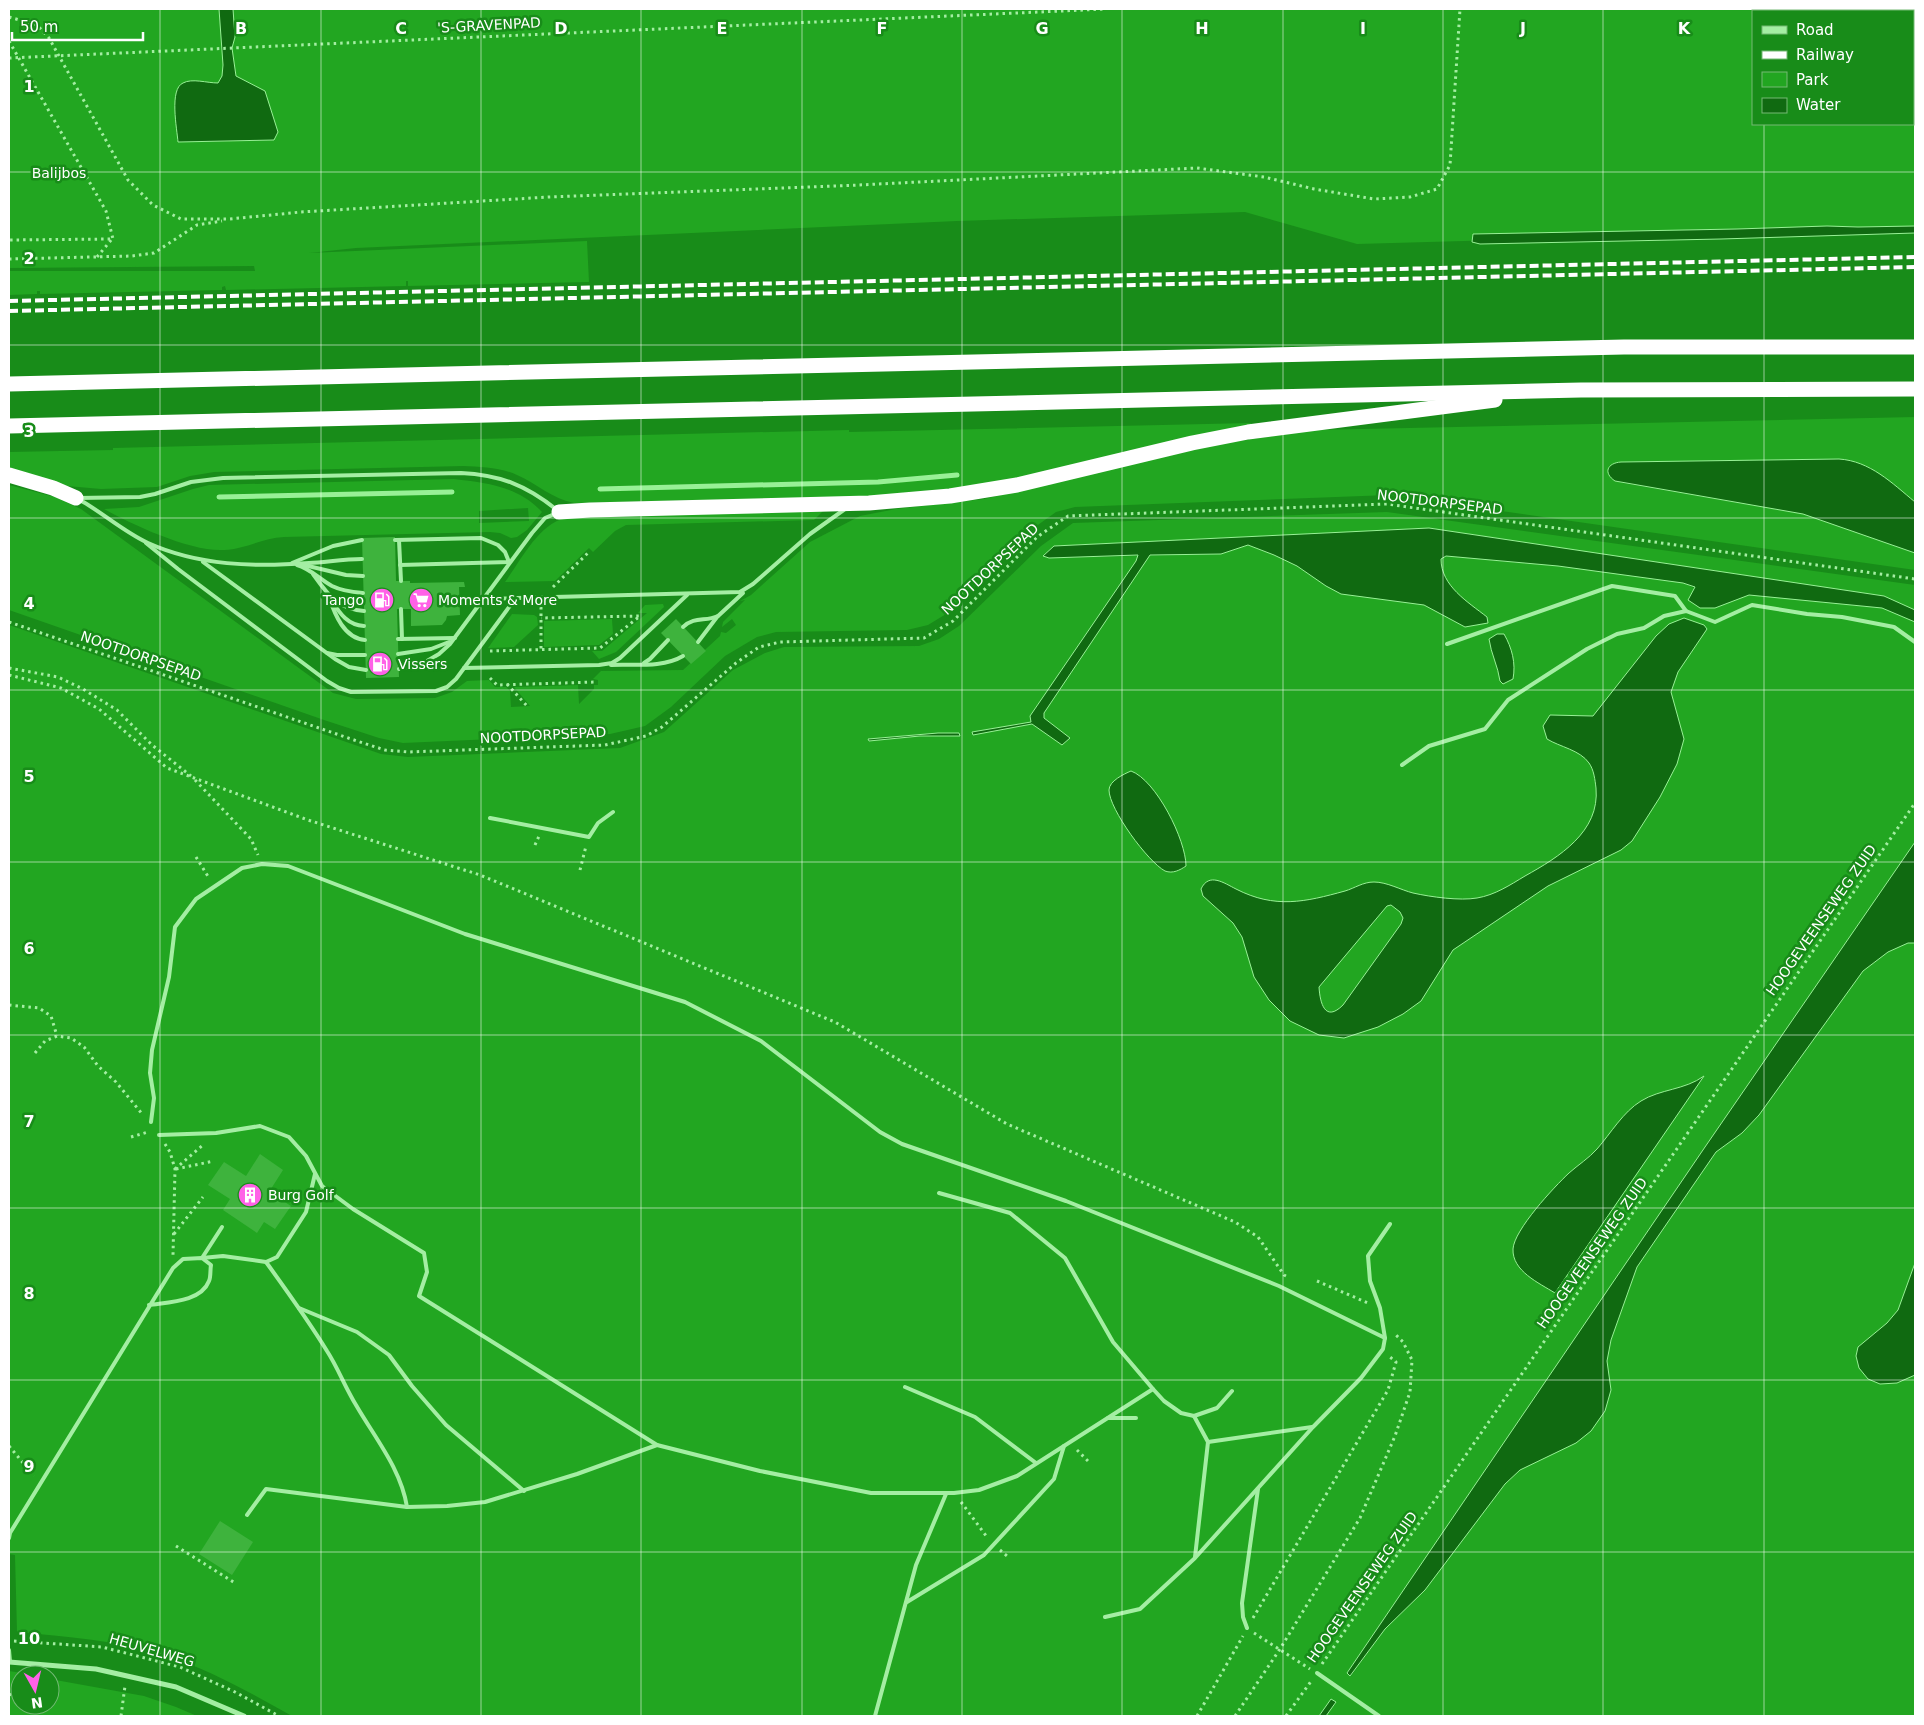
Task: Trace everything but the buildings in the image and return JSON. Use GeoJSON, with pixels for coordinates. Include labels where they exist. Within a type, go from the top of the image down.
{"type":"FeatureCollection","features":[{"type":"Feature","properties":{"kind":"highway"},"geometry":{"type":"LineString","coordinates":[[9,384],[1615,347],[1915,347]]}},
{"type":"Feature","properties":{"kind":"highway"},"geometry":{"type":"LineString","coordinates":[[9,426],[1581,390],[1915,389]]}},
{"type":"Feature","properties":{"kind":"highway"},"geometry":{"type":"LineString","coordinates":[[559,512],[925,499],[978,492],[1060,475],[1192,443],[1248,432],[1581,390]]}},
{"type":"Feature","properties":{"kind":"highway"},"geometry":{"type":"LineString","coordinates":[[9,475],[53,488],[76,498]]}},
{"type":"Feature","properties":{"kind":"street","name":"HEUVELWEG"},"geometry":{"type":"LineString","coordinates":[[10,1662],[96,1669],[176,1687],[244,1716]]}},
{"type":"Feature","properties":{"kind":"lane"},"geometry":{"type":"LineString","coordinates":[[76,498],[149,496],[191,482],[223,478],[461,473],[486,475],[510,481],[538,496],[559,512]]}},
{"type":"Feature","properties":{"kind":"lane"},"geometry":{"type":"LineString","coordinates":[[76,498],[146,542],[178,569],[328,682],[351,692],[439,690],[450,685],[514,599]]}},
{"type":"Feature","properties":{"kind":"lane"},"geometry":{"type":"LineString","coordinates":[[698,642],[719,615],[752,584],[802,540],[853,503]]}},
{"type":"Feature","properties":{"kind":"lane"},"geometry":{"type":"LineString","coordinates":[[399,669],[415,666],[427,661],[445,649],[455,638],[509,562],[542,522],[552,514],[559,512]]}},
{"type":"Feature","properties":{"kind":"lane"},"geometry":{"type":"LineString","coordinates":[[401,581],[398,575],[400,565],[397,540],[481,538],[498,545],[505,552],[509,562]]}},
{"type":"Feature","properties":{"kind":"lane"},"geometry":{"type":"LineString","coordinates":[[284,564],[333,546],[362,540]]}},
{"type":"Feature","properties":{"kind":"lane"},"geometry":{"type":"LineString","coordinates":[[146,542],[177,554],[201,560],[244,565],[362,559]]}},
{"type":"Feature","properties":{"kind":"lane"},"geometry":{"type":"LineString","coordinates":[[201,560],[323,651],[349,666],[366,670]]}},
{"type":"Feature","properties":{"kind":"lane"},"geometry":{"type":"LineString","coordinates":[[400,565],[509,562]]}},
{"type":"Feature","properties":{"kind":"lane"},"geometry":{"type":"LineString","coordinates":[[284,564],[310,570],[327,583],[341,590],[363,593]]}},
{"type":"Feature","properties":{"kind":"lane"},"geometry":{"type":"LineString","coordinates":[[284,564],[304,565],[346,575],[363,576]]}},
{"type":"Feature","properties":{"kind":"lane"},"geometry":{"type":"LineString","coordinates":[[310,570],[345,618],[353,624],[364,626]]}},
{"type":"Feature","properties":{"kind":"lane"},"geometry":{"type":"LineString","coordinates":[[483,599],[738,593],[752,584]]}},
{"type":"Feature","properties":{"kind":"lane"},"geometry":{"type":"LineString","coordinates":[[1447,644],[1612,586],[1675,596],[1686,611],[1715,622],[1752,605],[1807,614],[1842,617],[1894,627],[1915,642]]}},
{"type":"Feature","properties":{"kind":"lane"},"geometry":{"type":"LineString","coordinates":[[599,665],[612,663],[620,658],[688,594]]}},
{"type":"Feature","properties":{"kind":"lane"},"geometry":{"type":"LineString","coordinates":[[328,595],[346,609],[364,612]]}},
{"type":"Feature","properties":{"kind":"lane"},"geometry":{"type":"LineString","coordinates":[[328,595],[334,611],[344,628],[354,637],[365,640]]}},
{"type":"Feature","properties":{"kind":"lane"},"geometry":{"type":"LineString","coordinates":[[400,610],[400,639],[455,638]]}},
{"type":"Feature","properties":{"kind":"lane"},"geometry":{"type":"LineString","coordinates":[[1402,765],[1429,746],[1485,729],[1508,700],[1587,649],[1617,634],[1644,628],[1664,616],[1686,611]]}},
{"type":"Feature","properties":{"kind":"lane"},"geometry":{"type":"LineString","coordinates":[[683,626],[691,620],[714,618],[719,615]]}},
{"type":"Feature","properties":{"kind":"lane"},"geometry":{"type":"LineString","coordinates":[[398,654],[437,648],[455,638]]}},
{"type":"Feature","properties":{"kind":"lane"},"geometry":{"type":"LineString","coordinates":[[634,664],[646,662],[668,640]]}},
{"type":"Feature","properties":{"kind":"lane"},"geometry":{"type":"LineString","coordinates":[[323,651],[337,655],[365,655]]}},
{"type":"Feature","properties":{"kind":"lane"},"geometry":{"type":"LineString","coordinates":[[464,668],[634,664],[672,661],[683,656]]}},
{"type":"Feature","properties":{"kind":"lane"},"geometry":{"type":"LineString","coordinates":[[490,818],[589,837],[598,823],[613,812]]}},
{"type":"Feature","properties":{"kind":"lane"},"geometry":{"type":"LineString","coordinates":[[151,1122],[154,1098],[150,1072],[152,1050],[169,977],[175,926],[196,899],[242,868],[262,864],[288,866],[464,934],[685,1002],[761,1041],[880,1132],[902,1144],[1066,1201],[1261,1278],[1385,1338]]}},
{"type":"Feature","properties":{"kind":"lane"},"geometry":{"type":"LineString","coordinates":[[160,1135],[216,1133],[260,1126],[289,1137],[306,1156],[322,1186],[353,1209],[424,1253],[427,1272],[419,1296],[656,1445],[760,1471],[871,1493],[954,1494],[979,1490],[1017,1476],[1153,1389]]}},
{"type":"Feature","properties":{"kind":"lane"},"geometry":{"type":"LineString","coordinates":[[9,1538],[10,1533],[39,1484],[173,1268],[183,1259],[223,1256],[266,1262],[277,1257],[306,1212],[315,1174]]}},
{"type":"Feature","properties":{"kind":"lane"},"geometry":{"type":"LineString","coordinates":[[939,1192],[1010,1213],[1064,1258],[1113,1342],[1164,1401],[1181,1413],[1194,1416],[1217,1408],[1232,1391]]}},
{"type":"Feature","properties":{"kind":"lane"},"geometry":{"type":"LineString","coordinates":[[1105,1617],[1140,1609],[1195,1558],[1313,1427],[1361,1378],[1383,1349],[1385,1338],[1380,1308],[1370,1281],[1368,1256],[1390,1224]]}},
{"type":"Feature","properties":{"kind":"lane"},"geometry":{"type":"LineString","coordinates":[[202,1258],[222,1227]]}},
{"type":"Feature","properties":{"kind":"lane"},"geometry":{"type":"LineString","coordinates":[[149,1305],[180,1301],[203,1292],[210,1280],[211,1265],[202,1258]]}},
{"type":"Feature","properties":{"kind":"lane"},"geometry":{"type":"LineString","coordinates":[[266,1262],[328,1352],[356,1405],[384,1450],[404,1492],[407,1507]]}},
{"type":"Feature","properties":{"kind":"lane"},"geometry":{"type":"LineString","coordinates":[[299,1308],[356,1332],[389,1355],[412,1386],[446,1425],[524,1491]]}},
{"type":"Feature","properties":{"kind":"lane"},"geometry":{"type":"LineString","coordinates":[[905,1387],[975,1417],[1036,1463]]}},
{"type":"Feature","properties":{"kind":"lane"},"geometry":{"type":"LineString","coordinates":[[1194,1416],[1208,1442],[1195,1558]]}},
{"type":"Feature","properties":{"kind":"lane"},"geometry":{"type":"LineString","coordinates":[[1107,1418],[1136,1418]]}},
{"type":"Feature","properties":{"kind":"lane"},"geometry":{"type":"LineString","coordinates":[[1208,1442],[1313,1427]]}},
{"type":"Feature","properties":{"kind":"lane"},"geometry":{"type":"LineString","coordinates":[[247,1515],[266,1489],[407,1507],[485,1502],[524,1491],[656,1445]]}},
{"type":"Feature","properties":{"kind":"lane"},"geometry":{"type":"LineString","coordinates":[[907,1602],[984,1555],[1054,1480],[1064,1446]]}},
{"type":"Feature","properties":{"kind":"lane"},"geometry":{"type":"LineString","coordinates":[[1247,1628],[1243,1617],[1242,1603],[1258,1489]]}},
{"type":"Feature","properties":{"kind":"lane"},"geometry":{"type":"LineString","coordinates":[[875,1716],[916,1566],[946,1494]]}},
{"type":"Feature","properties":{"kind":"lane"},"geometry":{"type":"LineString","coordinates":[[9,1650],[10,1662]]}},
{"type":"Feature","properties":{"kind":"lane"},"geometry":{"type":"LineString","coordinates":[[1316,1673],[1379,1716]]}},
{"type":"Feature","properties":{"kind":"path","name":"'S-GRAVENPAD"},"geometry":{"type":"LineString","coordinates":[[9,58],[1106,9]]}},
{"type":"Feature","properties":{"kind":"path"},"geometry":{"type":"LineString","coordinates":[[9,259],[96,257],[154,253],[197,225],[230,219],[302,212],[539,197],[1197,168],[1264,177],[1314,189],[1374,199],[1410,198],[1437,189],[1450,165],[1460,9]]}},
{"type":"Feature","properties":{"kind":"path"},"geometry":{"type":"LineString","coordinates":[[9,17],[37,25],[49,38],[128,180],[153,205],[181,218],[230,219]]}},
{"type":"Feature","properties":{"kind":"path"},"geometry":{"type":"LineString","coordinates":[[9,41],[106,211],[113,239]]}},
{"type":"Feature","properties":{"kind":"path"},"geometry":{"type":"LineString","coordinates":[[96,257],[113,239]]}},
{"type":"Feature","properties":{"kind":"path"},"geometry":{"type":"LineString","coordinates":[[9,240],[113,239]]}},
{"type":"Feature","properties":{"kind":"path","name":"NOOTDORPSEPAD"},"geometry":{"type":"LineString","coordinates":[[9,622],[356,741],[384,750],[408,752],[605,745],[646,736],[662,727],[736,663],[759,647],[780,642],[924,638],[953,621],[1037,537],[1068,516],[1387,504],[1915,579]]}},
{"type":"Feature","properties":{"kind":"path"},"geometry":{"type":"LineString","coordinates":[[477,651],[600,648],[640,616],[541,618]]}},
{"type":"Feature","properties":{"kind":"path"},"geometry":{"type":"LineString","coordinates":[[9,668],[58,677],[83,689],[117,710],[152,746],[195,779],[251,838],[262,864]]}},
{"type":"Feature","properties":{"kind":"path"},"geometry":{"type":"LineString","coordinates":[[9,675],[61,688],[99,709],[167,768],[308,820],[480,875],[835,1022],[1007,1124],[1236,1222],[1258,1237],[1284,1275],[1293,1279]]}},
{"type":"Feature","properties":{"kind":"path"},"geometry":{"type":"LineString","coordinates":[[507,684],[527,706]]}},
{"type":"Feature","properties":{"kind":"path","name":"HOOGEVEENSEWEG ZUID"},"geometry":{"type":"LineString","coordinates":[[1286,1716],[1915,803]]}},
{"type":"Feature","properties":{"kind":"path"},"geometry":{"type":"LineString","coordinates":[[580,870],[589,837]]}},
{"type":"Feature","properties":{"kind":"path"},"geometry":{"type":"LineString","coordinates":[[196,857],[214,886]]}},
{"type":"Feature","properties":{"kind":"path"},"geometry":{"type":"LineString","coordinates":[[9,1005],[39,1008],[51,1016],[57,1036]]}},
{"type":"Feature","properties":{"kind":"path"},"geometry":{"type":"LineString","coordinates":[[35,1054],[45,1041],[57,1036],[71,1038],[84,1047],[98,1066],[116,1082],[139,1112],[151,1122]]}},
{"type":"Feature","properties":{"kind":"path"},"geometry":{"type":"LineString","coordinates":[[131,1136],[156,1130],[170,1152],[175,1169],[173,1268]]}},
{"type":"Feature","properties":{"kind":"path"},"geometry":{"type":"LineString","coordinates":[[175,1169],[216,1133]]}},
{"type":"Feature","properties":{"kind":"path"},"geometry":{"type":"LineString","coordinates":[[175,1169],[214,1161]]}},
{"type":"Feature","properties":{"kind":"path"},"geometry":{"type":"LineString","coordinates":[[174,1235],[203,1197]]}},
{"type":"Feature","properties":{"kind":"path"},"geometry":{"type":"LineString","coordinates":[[1317,1281],[1380,1308]]}},
{"type":"Feature","properties":{"kind":"path"},"geometry":{"type":"LineString","coordinates":[[1235,1716],[1280,1650],[1360,1518],[1395,1436],[1410,1392],[1412,1360],[1403,1342],[1382,1323]]}},
{"type":"Feature","properties":{"kind":"path"},"geometry":{"type":"LineString","coordinates":[[1198,1716],[1247,1628],[1388,1390],[1396,1362],[1383,1349]]}},
{"type":"Feature","properties":{"kind":"path"},"geometry":{"type":"LineString","coordinates":[[1069,1442],[1089,1462]]}},
{"type":"Feature","properties":{"kind":"path"},"geometry":{"type":"LineString","coordinates":[[9,1446],[39,1484]]}},
{"type":"Feature","properties":{"kind":"path"},"geometry":{"type":"LineString","coordinates":[[954,1494],[993,1544],[1007,1556]]}},
{"type":"Feature","properties":{"kind":"path"},"geometry":{"type":"LineString","coordinates":[[176,1546],[235,1583]]}},
{"type":"Feature","properties":{"kind":"path"},"geometry":{"type":"LineString","coordinates":[[1247,1628],[1316,1673]]}},
{"type":"Feature","properties":{"kind":"path","name":"HEUVELWEG"},"geometry":{"type":"LineString","coordinates":[[9,1641],[102,1647],[180,1667],[235,1692],[279,1716]]}},
{"type":"Feature","properties":{"kind":"path"},"geometry":{"type":"LineString","coordinates":[[126,1676],[122,1716],[127,1716]]}},
{"type":"Feature","properties":{"kind":"green space","name":"Balijbos"},"geometry":{"type":"Polygon","coordinates":[[[9,9],[219,9],[222,76],[218,83],[207,83],[179,142],[274,140],[256,86],[236,77],[232,48],[235,37],[233,9],[1915,9],[1915,228],[1357,244],[1245,212],[957,221],[356,248],[309,253],[587,241],[589,282],[408,286],[408,281],[406,281],[406,286],[226,290],[225,286],[222,287],[222,290],[40,294],[40,291],[37,291],[37,294],[9,295],[9,271],[255,271],[254,266],[9,268],[9,9]]]}},
{"type":"Feature","properties":{"kind":"green space"},"geometry":{"type":"Polygon","coordinates":[[[1915,417],[1915,502],[1871,468],[1849,460],[1621,462],[1612,479],[1622,483],[1803,514],[1915,553],[1915,570],[1389,495],[1075,507],[1056,512],[1035,527],[951,611],[928,625],[907,630],[776,632],[757,637],[725,656],[671,707],[645,726],[610,734],[403,743],[379,738],[324,720],[9,610],[9,485],[55,497],[81,509],[333,693],[356,699],[435,698],[452,692],[467,681],[489,680],[495,687],[506,687],[510,691],[511,707],[530,706],[514,687],[578,685],[579,704],[594,689],[594,685],[598,685],[598,680],[593,679],[601,671],[683,670],[720,636],[721,632],[726,633],[736,625],[732,619],[722,627],[723,622],[745,600],[740,601],[751,595],[810,542],[860,516],[896,509],[984,499],[1219,444],[1315,430],[1915,417]]]}},
{"type":"Feature","properties":{"kind":"green space"},"geometry":{"type":"Polygon","coordinates":[[[1251,423],[1251,425],[991,484],[892,496],[574,503],[559,498],[511,472],[463,466],[214,472],[190,476],[157,487],[101,489],[67,486],[9,469],[9,452],[113,450],[113,448],[849,430],[849,432],[1251,423]]]}},
{"type":"Feature","properties":{"kind":"green space"},"geometry":{"type":"Polygon","coordinates":[[[454,479],[490,484],[512,491],[533,503],[542,512],[527,530],[517,537],[511,538],[500,533],[490,532],[284,537],[224,550],[195,547],[179,542],[146,530],[104,509],[139,507],[209,485],[454,479]],[[528,508],[479,511],[479,523],[529,521],[528,508]]]}},
{"type":"Feature","properties":{"kind":"green space"},"geometry":{"type":"Polygon","coordinates":[[[823,511],[814,520],[626,525],[615,531],[593,552],[589,548],[555,581],[505,582],[538,536],[555,522],[565,518],[823,511]]]}},
{"type":"Feature","properties":{"kind":"green space"},"geometry":{"type":"Polygon","coordinates":[[[1387,512],[1915,585],[1915,610],[1884,596],[1429,528],[1054,546],[1043,556],[1049,558],[1221,554],[1248,545],[1297,566],[1326,586],[1425,605],[1465,627],[1487,618],[1457,593],[1451,585],[1442,569],[1441,559],[1446,556],[1558,566],[1667,579],[1684,583],[1694,589],[1715,608],[1749,595],[1883,608],[1915,622],[1915,842],[1347,1673],[1351,1676],[1385,1629],[1425,1590],[1505,1484],[1520,1470],[1544,1457],[1605,1411],[1611,1390],[1607,1361],[1611,1340],[1637,1267],[1716,1152],[1742,1133],[1759,1115],[1863,971],[1888,952],[1908,943],[1915,943],[1915,1716],[1326,1716],[1336,1703],[1331,1699],[1319,1716],[292,1716],[214,1675],[165,1655],[110,1642],[17,1632],[15,1555],[9,1554],[9,625],[381,754],[408,757],[620,748],[664,732],[733,670],[765,653],[784,647],[919,646],[939,639],[959,626],[1041,546],[1073,523],[1387,512]],[[1700,1080],[1675,1089],[1623,1117],[1596,1150],[1568,1174],[1700,1080]]]}},
{"type":"Feature","properties":{"kind":"green space"},"geometry":{"type":"Polygon","coordinates":[[[663,604],[664,607],[616,652],[599,659],[592,651],[602,651],[647,613],[638,613],[645,605],[663,604]]]}},
{"type":"Feature","properties":{"kind":"green space"},"geometry":{"type":"Polygon","coordinates":[[[512,614],[534,615],[537,617],[538,625],[514,647],[488,648],[512,614]]]}},
{"type":"Feature","properties":{"kind":"green space"},"geometry":{"type":"Polygon","coordinates":[[[612,619],[613,634],[599,645],[544,647],[544,621],[612,619]]]}},
{"type":"Feature","properties":{"kind":"green space"},"geometry":{"type":"Polygon","coordinates":[[[9,1671],[10,1715],[60,1715],[60,1681],[144,1696],[197,1716],[9,1716],[9,1671]]]}},
{"type":"Feature","properties":{"kind":"water"},"geometry":{"type":"Polygon","coordinates":[[[219,9],[233,9],[235,37],[232,48],[236,76],[265,91],[278,132],[274,140],[178,142],[175,101],[179,87],[183,83],[191,81],[218,83],[222,76],[219,9]]]}},
{"type":"Feature","properties":{"kind":"water"},"geometry":{"type":"Polygon","coordinates":[[[1827,226],[1915,226],[1915,233],[1480,244],[1472,242],[1473,234],[1827,226]]]}},
{"type":"Feature","properties":{"kind":"water"},"geometry":{"type":"Polygon","coordinates":[[[1839,459],[1871,468],[1915,502],[1915,553],[1803,514],[1615,481],[1608,472],[1612,464],[1621,462],[1839,459]]]}},
{"type":"Feature","properties":{"kind":"water"},"geometry":{"type":"Polygon","coordinates":[[[1429,528],[1884,596],[1915,610],[1915,622],[1882,608],[1749,595],[1715,608],[1700,608],[1688,600],[1695,587],[1683,583],[1558,566],[1446,556],[1441,559],[1442,569],[1451,585],[1457,593],[1487,617],[1488,623],[1465,627],[1424,605],[1341,594],[1297,566],[1248,545],[1221,554],[1150,555],[1044,713],[1044,718],[1070,738],[1062,745],[1032,724],[973,735],[972,732],[1031,722],[1030,716],[1136,561],[1138,555],[1049,558],[1043,556],[1054,546],[1429,528]]]}},
{"type":"Feature","properties":{"kind":"water"},"geometry":{"type":"Polygon","coordinates":[[[1684,618],[1704,625],[1707,629],[1678,672],[1671,692],[1684,739],[1677,764],[1660,797],[1632,841],[1621,850],[1548,886],[1453,950],[1421,1001],[1403,1014],[1378,1027],[1344,1038],[1319,1035],[1290,1021],[1269,1000],[1254,977],[1242,937],[1233,923],[1203,896],[1201,889],[1204,884],[1208,881],[1217,880],[1250,895],[1264,899],[1290,902],[1330,895],[1370,882],[1384,883],[1408,892],[1462,899],[1484,897],[1508,886],[1551,860],[1575,841],[1591,818],[1595,804],[1595,778],[1589,763],[1575,752],[1547,739],[1543,726],[1550,715],[1593,716],[1656,636],[1669,624],[1684,618]],[[1391,905],[1387,906],[1319,987],[1322,1004],[1325,1009],[1332,1012],[1343,1005],[1401,924],[1403,918],[1400,912],[1391,905]]]}},
{"type":"Feature","properties":{"kind":"water"},"geometry":{"type":"Polygon","coordinates":[[[1497,634],[1504,634],[1514,661],[1513,679],[1503,684],[1500,681],[1489,639],[1497,634]]]}},
{"type":"Feature","properties":{"kind":"water"},"geometry":{"type":"Polygon","coordinates":[[[959,733],[960,736],[920,736],[869,741],[868,739],[959,733]]]}},
{"type":"Feature","properties":{"kind":"water"},"geometry":{"type":"Polygon","coordinates":[[[1131,771],[1150,786],[1168,812],[1185,855],[1186,866],[1179,870],[1168,872],[1158,866],[1140,846],[1115,809],[1109,790],[1111,784],[1117,778],[1131,771]]]}},
{"type":"Feature","properties":{"kind":"water"},"geometry":{"type":"Polygon","coordinates":[[[1915,842],[1915,943],[1908,943],[1888,952],[1863,971],[1759,1115],[1742,1133],[1716,1152],[1637,1267],[1611,1340],[1607,1361],[1611,1390],[1605,1411],[1591,1431],[1576,1443],[1520,1470],[1505,1484],[1425,1590],[1385,1629],[1350,1676],[1347,1673],[1915,842]]]}},
{"type":"Feature","properties":{"kind":"water"},"geometry":{"type":"Polygon","coordinates":[[[1704,1076],[1555,1293],[1528,1276],[1517,1264],[1513,1249],[1520,1231],[1545,1198],[1569,1173],[1594,1152],[1623,1117],[1641,1101],[1656,1094],[1697,1081],[1704,1076]]]}},
{"type":"Feature","properties":{"kind":"water"},"geometry":{"type":"Polygon","coordinates":[[[1915,1263],[1915,1375],[1897,1383],[1880,1384],[1868,1379],[1859,1368],[1856,1356],[1858,1347],[1887,1323],[1898,1310],[1915,1263]]]}},
{"type":"Feature","properties":{"kind":"water"},"geometry":{"type":"Polygon","coordinates":[[[1331,1699],[1336,1702],[1326,1716],[1319,1716],[1331,1699]]]}},
{"type":"Feature","properties":{"kind":"waterway"},"geometry":{"type":"LineString","coordinates":[[600,489],[878,482],[957,475]]}},
{"type":"Feature","properties":{"kind":"waterway"},"geometry":{"type":"LineString","coordinates":[[219,497],[452,492]]}},
{"type":"Feature","properties":{"kind":"railway"},"geometry":{"type":"LineString","coordinates":[[9,301],[1915,257]]}},
{"type":"Feature","properties":{"kind":"railway"},"geometry":{"type":"LineString","coordinates":[[9,311],[1915,267]]}},
{"type":"Feature","properties":{"kind":"place","name":"Tango"},"geometry":{"type":"Point","coordinates":[382,600]}},
{"type":"Feature","properties":{"kind":"place","name":"Moments & More"},"geometry":{"type":"Point","coordinates":[421,600]}},
{"type":"Feature","properties":{"kind":"place","name":"Vissers"},"geometry":{"type":"Point","coordinates":[380,664]}},
{"type":"Feature","properties":{"kind":"place","name":"Burg Golf"},"geometry":{"type":"Point","coordinates":[250,1195]}}]}
